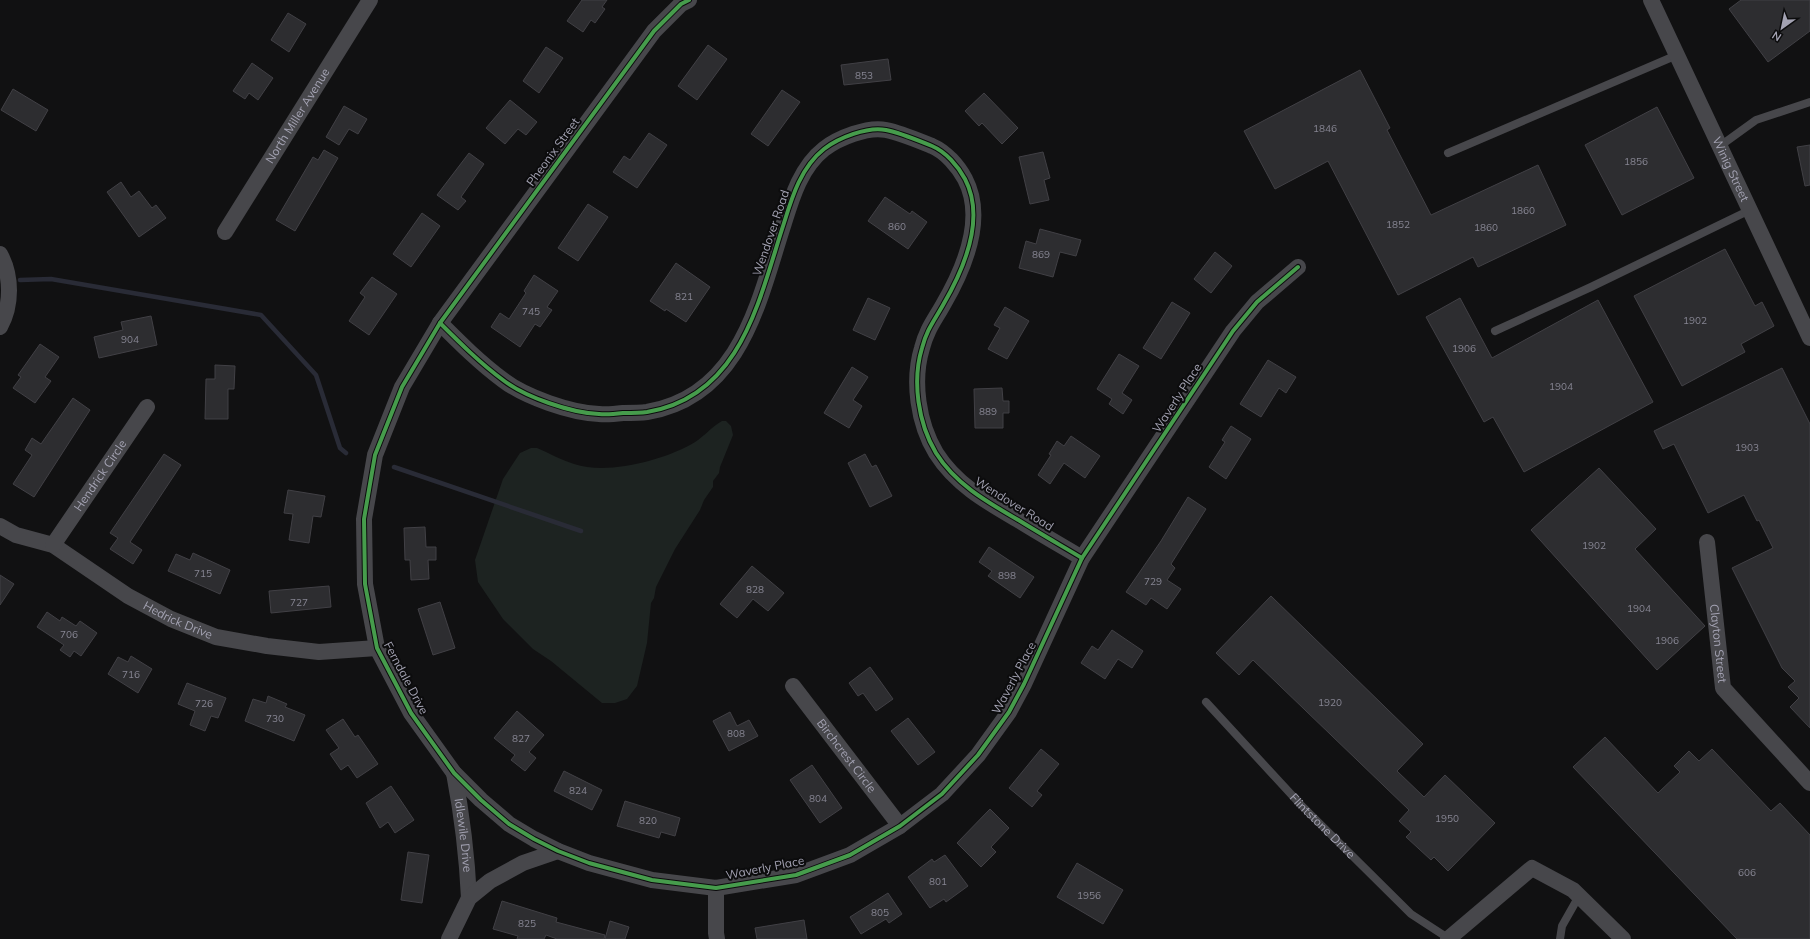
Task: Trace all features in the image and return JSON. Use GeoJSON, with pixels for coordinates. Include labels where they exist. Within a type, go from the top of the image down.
{"type":"FeatureCollection","features":[{"type":"Feature","properties":{"kind":"street","name":"North Miller Avenue"},"geometry":{"type":"LineString","coordinates":[[224,232],[370,0]]}},
{"type":"Feature","properties":{"kind":"street","name":"Pheonix Street"},"geometry":{"type":"LineString","coordinates":[[440,323],[654,31],[681,4],[690,0]]}},
{"type":"Feature","properties":{"kind":"street","name":"Winig Street"},"geometry":{"type":"LineString","coordinates":[[1651,0],[1810,338]]}},
{"type":"Feature","properties":{"kind":"street","name":"Wendover Road"},"geometry":{"type":"LineString","coordinates":[[440,323],[467,350],[505,382],[550,404],[598,414],[648,412],[684,400],[714,378],[737,351],[753,319],[790,205],[802,174],[823,150],[851,134],[883,129],[936,148],[958,166],[971,192],[975,220],[964,264],[943,305],[929,326],[920,351],[917,386],[922,420],[936,453],[958,480],[986,501],[1082,558]]}},
{"type":"Feature","properties":{"kind":"street"},"geometry":{"type":"LineString","coordinates":[[0,254],[6,265],[10,291],[5,318],[0,327]]}},
{"type":"Feature","properties":{"kind":"street","name":"Waverly Place"},"geometry":{"type":"LineString","coordinates":[[558,851],[589,863],[652,880],[716,888],[796,874],[850,855],[900,826],[947,788],[978,755],[1009,712],[1024,684],[1082,558],[1233,331],[1258,302],[1298,267]]}},
{"type":"Feature","properties":{"kind":"street","name":"Ferndale Drive"},"geometry":{"type":"LineString","coordinates":[[440,323],[402,387],[375,455],[364,519],[365,577],[377,648],[411,713],[454,773],[480,800],[510,824],[558,851]]}},
{"type":"Feature","properties":{"kind":"street","name":"Hendrick Circle"},"geometry":{"type":"LineString","coordinates":[[53,545],[147,407]]}},
{"type":"Feature","properties":{"kind":"street","name":"Hedrick Drive"},"geometry":{"type":"LineString","coordinates":[[0,526],[16,535],[53,545],[128,596],[171,619],[216,637],[267,646],[319,652],[377,648]]}},
{"type":"Feature","properties":{"kind":"street","name":"Clayton Street"},"geometry":{"type":"LineString","coordinates":[[1707,542],[1723,688],[1810,783]]}},
{"type":"Feature","properties":{"kind":"street","name":"Birchcrest Circle"},"geometry":{"type":"LineString","coordinates":[[793,686],[900,826]]}},
{"type":"Feature","properties":{"kind":"street","name":"Idlewile Drive"},"geometry":{"type":"LineString","coordinates":[[454,773],[463,820],[468,867],[469,898]]}},
{"type":"Feature","properties":{"kind":"street","name":"Idlewile Drive"},"geometry":{"type":"LineString","coordinates":[[449,939],[469,898],[490,881],[523,863],[558,851]]}},
{"type":"Feature","properties":{"kind":"street","name":"Flintstone Drive"},"geometry":{"type":"LineString","coordinates":[[1448,939],[1532,868],[1573,890],[1623,939]]}},
{"type":"Feature","properties":{"kind":"street"},"geometry":{"type":"LineString","coordinates":[[716,888],[717,939]]}},
{"type":"Feature","properties":{"kind":"lane"},"geometry":{"type":"LineString","coordinates":[[1448,153],[1677,55]]}},
{"type":"Feature","properties":{"kind":"lane"},"geometry":{"type":"LineString","coordinates":[[1720,146],[1756,120],[1810,102]]}},
{"type":"Feature","properties":{"kind":"lane"},"geometry":{"type":"LineString","coordinates":[[1495,331],[1591,287],[1750,210]]}},
{"type":"Feature","properties":{"kind":"lane","name":"Flintstone Drive"},"geometry":{"type":"LineString","coordinates":[[1206,702],[1301,805],[1412,914],[1448,939]]}},
{"type":"Feature","properties":{"kind":"lane"},"geometry":{"type":"LineString","coordinates":[[1560,939],[1562,926],[1579,896]]}},
{"type":"Feature","properties":{"kind":"shaded area"},"geometry":{"type":"Polygon","coordinates":[[[722,421],[726,421],[731,426],[733,435],[719,473],[713,481],[713,487],[675,549],[656,587],[654,598],[651,603],[647,643],[637,686],[627,699],[615,703],[602,703],[551,661],[533,649],[503,619],[478,582],[475,560],[503,479],[520,453],[531,448],[537,448],[574,464],[587,467],[602,468],[633,465],[678,451],[694,443],[722,421]]]}},
{"type":"Feature","properties":{"kind":"building"},"geometry":{"type":"Polygon","coordinates":[[[582,0],[607,0],[602,7],[605,9],[595,23],[591,20],[583,32],[567,21],[582,0]]]}},
{"type":"Feature","properties":{"kind":"building"},"geometry":{"type":"Polygon","coordinates":[[[1741,0],[1810,0],[1810,31],[1768,62],[1729,9],[1741,0]]]}},
{"type":"Feature","properties":{"kind":"building"},"geometry":{"type":"Polygon","coordinates":[[[288,13],[306,24],[289,52],[271,40],[288,13]]]}},
{"type":"Feature","properties":{"kind":"building"},"geometry":{"type":"Polygon","coordinates":[[[708,45],[727,59],[697,100],[678,86],[708,45]]]}},
{"type":"Feature","properties":{"kind":"building"},"geometry":{"type":"Polygon","coordinates":[[[546,47],[563,58],[539,93],[523,81],[546,47]]]}},
{"type":"Feature","properties":{"kind":"building"},"geometry":{"type":"Polygon","coordinates":[[[888,59],[891,80],[844,85],[841,65],[888,59]]]}},
{"type":"Feature","properties":{"kind":"building"},"geometry":{"type":"Polygon","coordinates":[[[252,63],[273,78],[258,100],[249,93],[245,99],[233,91],[252,63]]]}},
{"type":"Feature","properties":{"kind":"building"},"geometry":{"type":"Polygon","coordinates":[[[1360,70],[1390,128],[1387,130],[1431,215],[1538,165],[1566,225],[1478,267],[1473,257],[1398,295],[1328,161],[1275,189],[1244,131],[1360,70]]]}},
{"type":"Feature","properties":{"kind":"building"},"geometry":{"type":"Polygon","coordinates":[[[13,89],[48,110],[36,131],[1,110],[13,89]]]}},
{"type":"Feature","properties":{"kind":"building"},"geometry":{"type":"Polygon","coordinates":[[[782,90],[800,102],[768,146],[751,134],[782,90]]]}},
{"type":"Feature","properties":{"kind":"building"},"geometry":{"type":"Polygon","coordinates":[[[984,93],[1018,128],[1002,144],[982,123],[979,126],[965,111],[984,93]]]}},
{"type":"Feature","properties":{"kind":"building"},"geometry":{"type":"Polygon","coordinates":[[[510,100],[537,122],[526,135],[518,129],[505,144],[486,128],[510,100]]]}},
{"type":"Feature","properties":{"kind":"building"},"geometry":{"type":"Polygon","coordinates":[[[344,106],[367,119],[358,134],[349,129],[339,145],[326,137],[344,106]]]}},
{"type":"Feature","properties":{"kind":"building"},"geometry":{"type":"Polygon","coordinates":[[[1657,107],[1694,178],[1622,215],[1585,145],[1657,107]]]}},
{"type":"Feature","properties":{"kind":"building"},"geometry":{"type":"Polygon","coordinates":[[[649,133],[667,145],[637,188],[613,172],[624,156],[630,160],[649,133]]]}},
{"type":"Feature","properties":{"kind":"building"},"geometry":{"type":"Polygon","coordinates":[[[1810,145],[1810,185],[1805,186],[1797,147],[1810,145]]]}},
{"type":"Feature","properties":{"kind":"building"},"geometry":{"type":"Polygon","coordinates":[[[324,150],[338,158],[295,231],[276,220],[313,157],[318,160],[324,150]]]}},
{"type":"Feature","properties":{"kind":"building"},"geometry":{"type":"Polygon","coordinates":[[[1043,152],[1050,178],[1044,180],[1049,200],[1030,204],[1019,157],[1043,152]]]}},
{"type":"Feature","properties":{"kind":"building"},"geometry":{"type":"Polygon","coordinates":[[[469,153],[484,164],[461,197],[466,201],[458,210],[437,195],[469,153]]]}},
{"type":"Feature","properties":{"kind":"building"},"geometry":{"type":"Polygon","coordinates":[[[121,182],[131,197],[139,191],[152,208],[156,205],[166,218],[139,237],[107,192],[121,182]]]}},
{"type":"Feature","properties":{"kind":"building"},"geometry":{"type":"Polygon","coordinates":[[[885,197],[910,214],[912,211],[927,222],[908,249],[868,221],[885,197]]]}},
{"type":"Feature","properties":{"kind":"building"},"geometry":{"type":"Polygon","coordinates":[[[588,204],[608,217],[578,261],[558,248],[588,204]]]}},
{"type":"Feature","properties":{"kind":"building"},"geometry":{"type":"Polygon","coordinates":[[[422,213],[440,226],[411,267],[393,254],[422,213]]]}},
{"type":"Feature","properties":{"kind":"building"},"geometry":{"type":"Polygon","coordinates":[[[1040,229],[1081,240],[1076,256],[1060,252],[1053,277],[1019,268],[1026,241],[1036,244],[1040,229]]]}},
{"type":"Feature","properties":{"kind":"building"},"geometry":{"type":"Polygon","coordinates":[[[1725,249],[1755,306],[1762,302],[1774,326],[1741,344],[1745,352],[1682,386],[1634,296],[1725,249]]]}},
{"type":"Feature","properties":{"kind":"building"},"geometry":{"type":"Polygon","coordinates":[[[1215,252],[1232,266],[1211,293],[1194,279],[1215,252]]]}},
{"type":"Feature","properties":{"kind":"building"},"geometry":{"type":"Polygon","coordinates":[[[676,263],[710,287],[686,322],[650,301],[676,263]]]}},
{"type":"Feature","properties":{"kind":"building"},"geometry":{"type":"Polygon","coordinates":[[[534,275],[558,291],[547,307],[552,310],[540,327],[535,324],[520,347],[491,327],[500,313],[509,319],[526,293],[524,291],[534,275]]]}},
{"type":"Feature","properties":{"kind":"building"},"geometry":{"type":"Polygon","coordinates":[[[372,277],[397,294],[369,335],[349,321],[365,297],[360,293],[372,277]]]}},
{"type":"Feature","properties":{"kind":"building"},"geometry":{"type":"Polygon","coordinates":[[[868,298],[890,308],[875,340],[853,330],[868,298]]]}},
{"type":"Feature","properties":{"kind":"building"},"geometry":{"type":"Polygon","coordinates":[[[1460,298],[1492,358],[1598,300],[1653,402],[1524,472],[1493,417],[1484,422],[1426,317],[1460,298]]]}},
{"type":"Feature","properties":{"kind":"building"},"geometry":{"type":"Polygon","coordinates":[[[1172,302],[1190,313],[1161,359],[1143,348],[1172,302]]]}},
{"type":"Feature","properties":{"kind":"building"},"geometry":{"type":"Polygon","coordinates":[[[1005,307],[1029,321],[1007,359],[988,349],[1000,328],[994,325],[1005,307]]]}},
{"type":"Feature","properties":{"kind":"building"},"geometry":{"type":"Polygon","coordinates":[[[151,316],[157,345],[99,358],[94,337],[123,330],[121,322],[151,316]]]}},
{"type":"Feature","properties":{"kind":"building"},"geometry":{"type":"Polygon","coordinates":[[[40,344],[59,357],[45,377],[51,381],[35,403],[13,388],[21,377],[18,375],[40,344]]]}},
{"type":"Feature","properties":{"kind":"building"},"geometry":{"type":"Polygon","coordinates":[[[1119,354],[1139,366],[1122,393],[1132,400],[1123,414],[1109,404],[1112,399],[1097,389],[1119,354]]]}},
{"type":"Feature","properties":{"kind":"building"},"geometry":{"type":"Polygon","coordinates":[[[1268,360],[1296,377],[1286,393],[1279,388],[1261,417],[1240,404],[1268,360]]]}},
{"type":"Feature","properties":{"kind":"building"},"geometry":{"type":"Polygon","coordinates":[[[215,365],[235,366],[234,389],[228,389],[228,419],[205,419],[206,379],[215,379],[215,365]]]}},
{"type":"Feature","properties":{"kind":"building"},"geometry":{"type":"Polygon","coordinates":[[[852,367],[868,377],[853,400],[862,406],[849,428],[824,413],[852,367]]]}},
{"type":"Feature","properties":{"kind":"building"},"geometry":{"type":"Polygon","coordinates":[[[1782,368],[1810,424],[1810,728],[1790,707],[1799,698],[1788,687],[1795,681],[1782,668],[1732,568],[1773,548],[1759,520],[1757,521],[1744,495],[1708,513],[1674,444],[1663,449],[1654,431],[1782,368]]]}},
{"type":"Feature","properties":{"kind":"building"},"geometry":{"type":"Polygon","coordinates":[[[1002,388],[1003,401],[1009,401],[1009,413],[1003,413],[1003,428],[975,428],[974,389],[1002,388]]]}},
{"type":"Feature","properties":{"kind":"building"},"geometry":{"type":"Polygon","coordinates":[[[73,398],[90,410],[34,497],[13,484],[32,455],[25,450],[32,438],[41,444],[73,398]]]}},
{"type":"Feature","properties":{"kind":"building"},"geometry":{"type":"Polygon","coordinates":[[[1231,426],[1251,439],[1226,479],[1209,467],[1225,442],[1222,440],[1231,426]]]}},
{"type":"Feature","properties":{"kind":"building"},"geometry":{"type":"Polygon","coordinates":[[[1071,436],[1100,456],[1085,478],[1064,463],[1050,484],[1038,475],[1051,455],[1049,454],[1057,441],[1064,446],[1071,436]]]}},
{"type":"Feature","properties":{"kind":"building"},"geometry":{"type":"Polygon","coordinates":[[[164,454],[181,465],[130,542],[142,550],[133,564],[110,549],[118,538],[110,533],[164,454]]]}},
{"type":"Feature","properties":{"kind":"building"},"geometry":{"type":"Polygon","coordinates":[[[865,454],[872,467],[876,465],[892,496],[870,507],[848,463],[865,454]]]}},
{"type":"Feature","properties":{"kind":"building"},"geometry":{"type":"Polygon","coordinates":[[[1599,468],[1656,529],[1635,549],[1705,626],[1657,670],[1531,530],[1599,468]]]}},
{"type":"Feature","properties":{"kind":"building"},"geometry":{"type":"Polygon","coordinates":[[[288,490],[325,496],[321,517],[313,516],[309,543],[289,540],[293,514],[284,513],[288,490]]]}},
{"type":"Feature","properties":{"kind":"building"},"geometry":{"type":"Polygon","coordinates":[[[1188,497],[1206,509],[1171,564],[1175,568],[1167,580],[1181,589],[1167,609],[1151,598],[1146,605],[1126,592],[1161,541],[1188,497]]]}},
{"type":"Feature","properties":{"kind":"building"},"geometry":{"type":"Polygon","coordinates":[[[425,527],[426,547],[436,547],[436,560],[428,560],[429,579],[411,580],[410,560],[405,560],[404,528],[425,527]]]}},
{"type":"Feature","properties":{"kind":"building"},"geometry":{"type":"Polygon","coordinates":[[[989,547],[1034,577],[1020,598],[988,576],[992,571],[979,562],[989,547]]]}},
{"type":"Feature","properties":{"kind":"building"},"geometry":{"type":"Polygon","coordinates":[[[193,553],[230,570],[220,594],[168,571],[176,554],[190,560],[193,553]]]}},
{"type":"Feature","properties":{"kind":"building"},"geometry":{"type":"Polygon","coordinates":[[[752,566],[784,593],[768,611],[753,599],[737,618],[720,604],[752,566]]]}},
{"type":"Feature","properties":{"kind":"building"},"geometry":{"type":"Polygon","coordinates":[[[0,575],[14,584],[0,605],[0,575]]]}},
{"type":"Feature","properties":{"kind":"building"},"geometry":{"type":"Polygon","coordinates":[[[329,586],[331,607],[271,613],[269,591],[329,586]]]}},
{"type":"Feature","properties":{"kind":"building"},"geometry":{"type":"Polygon","coordinates":[[[1271,596],[1423,744],[1397,771],[1424,797],[1445,775],[1495,823],[1448,871],[1434,857],[1431,860],[1406,837],[1411,832],[1399,821],[1409,810],[1253,660],[1239,675],[1216,653],[1271,596]]]}},
{"type":"Feature","properties":{"kind":"building"},"geometry":{"type":"Polygon","coordinates":[[[440,602],[455,648],[433,655],[418,609],[440,602]]]}},
{"type":"Feature","properties":{"kind":"building"},"geometry":{"type":"Polygon","coordinates":[[[47,612],[60,621],[62,617],[76,626],[80,621],[97,633],[81,656],[74,651],[70,657],[60,650],[64,645],[37,627],[47,612]]]}},
{"type":"Feature","properties":{"kind":"building"},"geometry":{"type":"Polygon","coordinates":[[[1112,630],[1143,651],[1132,668],[1118,659],[1105,679],[1081,663],[1092,646],[1098,650],[1112,630]]]}},
{"type":"Feature","properties":{"kind":"building"},"geometry":{"type":"Polygon","coordinates":[[[131,656],[152,669],[138,693],[108,674],[118,657],[128,662],[131,656]]]}},
{"type":"Feature","properties":{"kind":"building"},"geometry":{"type":"Polygon","coordinates":[[[870,667],[893,699],[876,711],[863,693],[858,696],[849,683],[870,667]]]}},
{"type":"Feature","properties":{"kind":"building"},"geometry":{"type":"Polygon","coordinates":[[[187,683],[226,698],[218,718],[211,716],[205,731],[190,725],[195,711],[178,704],[187,683]]]}},
{"type":"Feature","properties":{"kind":"building"},"geometry":{"type":"Polygon","coordinates":[[[268,696],[287,704],[285,707],[305,715],[294,741],[245,721],[253,699],[266,703],[268,696]]]}},
{"type":"Feature","properties":{"kind":"building"},"geometry":{"type":"Polygon","coordinates":[[[517,711],[544,735],[529,752],[536,758],[525,771],[511,760],[515,755],[494,738],[517,711]]]}},
{"type":"Feature","properties":{"kind":"building"},"geometry":{"type":"Polygon","coordinates":[[[730,712],[737,726],[749,720],[758,736],[729,751],[713,721],[730,712]]]}},
{"type":"Feature","properties":{"kind":"building"},"geometry":{"type":"Polygon","coordinates":[[[908,718],[935,752],[918,765],[891,731],[908,718]]]}},
{"type":"Feature","properties":{"kind":"building"},"geometry":{"type":"Polygon","coordinates":[[[343,719],[355,737],[358,735],[378,764],[357,778],[348,765],[341,770],[330,754],[339,748],[326,730],[343,719]]]}},
{"type":"Feature","properties":{"kind":"building"},"geometry":{"type":"Polygon","coordinates":[[[1605,737],[1658,793],[1680,772],[1674,766],[1689,751],[1699,761],[1712,749],[1771,811],[1780,803],[1810,835],[1810,939],[1737,939],[1573,767],[1605,737]]]}},
{"type":"Feature","properties":{"kind":"building"},"geometry":{"type":"Polygon","coordinates":[[[1041,749],[1059,764],[1037,791],[1042,795],[1032,807],[1009,788],[1041,749]]]}},
{"type":"Feature","properties":{"kind":"building"},"geometry":{"type":"Polygon","coordinates":[[[812,765],[842,808],[820,823],[790,780],[812,765]]]}},
{"type":"Feature","properties":{"kind":"building"},"geometry":{"type":"Polygon","coordinates":[[[564,771],[602,790],[592,810],[554,791],[564,771]]]}},
{"type":"Feature","properties":{"kind":"building"},"geometry":{"type":"Polygon","coordinates":[[[391,786],[414,820],[395,833],[388,822],[380,828],[366,803],[391,786]]]}},
{"type":"Feature","properties":{"kind":"building"},"geometry":{"type":"Polygon","coordinates":[[[625,801],[680,818],[675,836],[661,832],[659,838],[617,826],[625,801]]]}},
{"type":"Feature","properties":{"kind":"building"},"geometry":{"type":"Polygon","coordinates":[[[990,809],[1009,828],[991,847],[996,852],[981,867],[957,843],[990,809]]]}},
{"type":"Feature","properties":{"kind":"building"},"geometry":{"type":"Polygon","coordinates":[[[408,852],[429,855],[422,903],[401,900],[408,852]]]}},
{"type":"Feature","properties":{"kind":"building"},"geometry":{"type":"Polygon","coordinates":[[[945,855],[968,886],[946,902],[944,899],[930,908],[908,877],[932,859],[934,862],[945,855]]]}},
{"type":"Feature","properties":{"kind":"building"},"geometry":{"type":"Polygon","coordinates":[[[1077,863],[1123,890],[1103,924],[1057,897],[1077,863]]]}},
{"type":"Feature","properties":{"kind":"building"},"geometry":{"type":"Polygon","coordinates":[[[888,893],[902,914],[889,923],[886,919],[861,934],[850,917],[888,893]]]}},
{"type":"Feature","properties":{"kind":"building"},"geometry":{"type":"Polygon","coordinates":[[[502,901],[557,918],[556,922],[605,935],[604,939],[557,939],[546,935],[544,939],[517,939],[518,936],[493,929],[502,901]]]}},
{"type":"Feature","properties":{"kind":"building"},"geometry":{"type":"Polygon","coordinates":[[[804,920],[807,939],[757,939],[755,928],[804,920]]]}},
{"type":"Feature","properties":{"kind":"building"},"geometry":{"type":"Polygon","coordinates":[[[610,921],[629,927],[625,939],[605,939],[610,921]]]}},
{"type":"Feature","properties":{"kind":"waterway"},"geometry":{"type":"LineString","coordinates":[[20,280],[51,279],[261,315],[316,375],[340,448],[346,453]]}},
{"type":"Feature","properties":{"kind":"waterway"},"geometry":{"type":"LineString","coordinates":[[394,467],[581,531]]}},
{"type":"Feature","properties":{"kind":"cycle path"},"geometry":{"type":"LineString","coordinates":[[689,0],[681,4],[654,31],[440,323],[402,387],[375,455],[364,519],[365,584],[377,648],[411,713],[454,773],[481,800],[509,824],[558,851],[589,863],[652,880],[716,888],[796,875],[850,855],[900,826],[942,794],[978,755],[1009,712],[1024,684],[1082,558],[1233,331],[1257,302],[1298,267]]}},
{"type":"Feature","properties":{"kind":"cycle path"},"geometry":{"type":"LineString","coordinates":[[440,323],[478,360],[503,380],[523,392],[549,403],[575,411],[614,414],[647,412],[679,402],[705,386],[726,365],[742,340],[755,312],[794,193],[809,164],[816,156],[830,145],[845,137],[862,131],[879,129],[909,137],[932,146],[947,156],[955,164],[965,179],[971,194],[973,210],[973,227],[965,260],[951,291],[928,330],[919,361],[917,374],[918,402],[925,429],[936,453],[953,475],[963,484],[997,507],[1082,558]]}}]}
